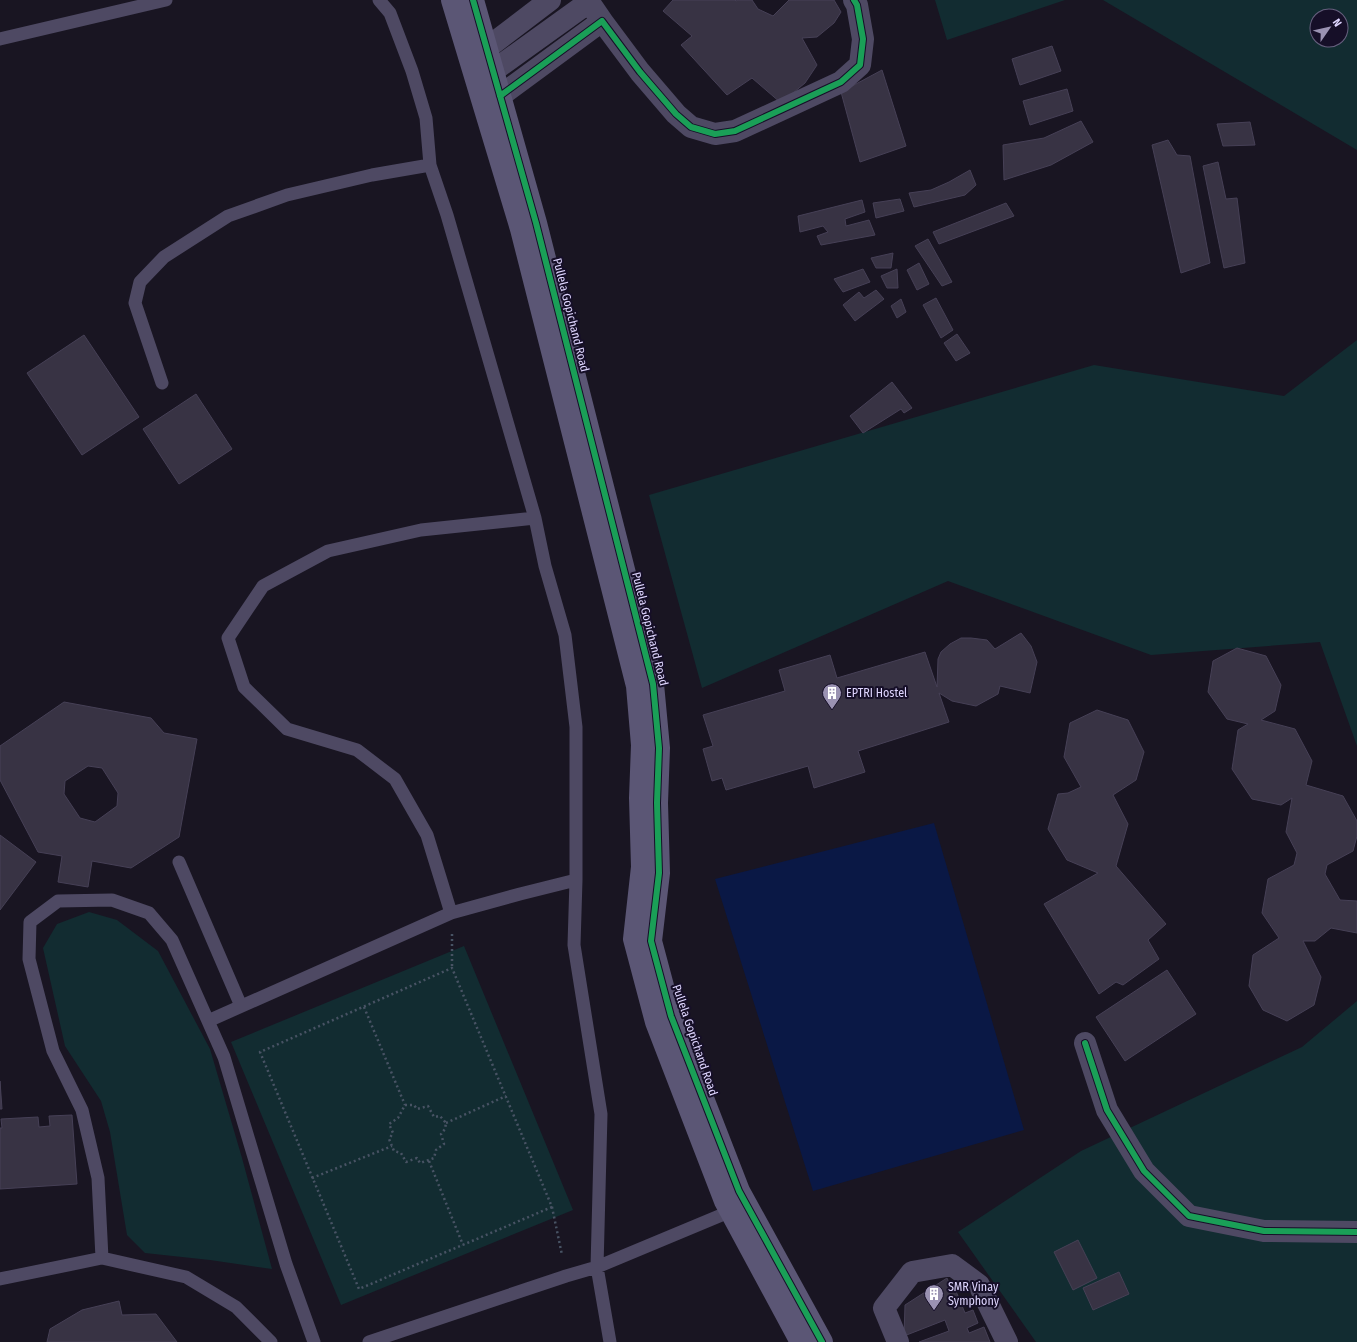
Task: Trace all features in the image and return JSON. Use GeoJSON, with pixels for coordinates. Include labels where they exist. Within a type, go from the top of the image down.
{"type":"FeatureCollection","features":[{"type":"Feature","properties":{"kind":"street"},"geometry":{"type":"LineString","coordinates":[[452,0],[498,110]]}},
{"type":"Feature","properties":{"kind":"street"},"geometry":{"type":"LineString","coordinates":[[473,0],[493,71],[498,110],[521,228],[637,686],[642,745],[640,798],[642,867],[634,939],[656,1022],[738,1208],[801,1342]]}},
{"type":"Feature","properties":{"kind":"street"},"geometry":{"type":"LineString","coordinates":[[487,48],[523,9],[550,0]]}},
{"type":"Feature","properties":{"kind":"street"},"geometry":{"type":"LineString","coordinates":[[493,71],[589,1],[640,72],[676,114],[691,127],[715,134],[735,131],[841,82],[860,65],[863,39],[857,5],[854,0]]}},
{"type":"Feature","properties":{"kind":"street"},"geometry":{"type":"LineString","coordinates":[[498,110],[602,21]]}},
{"type":"Feature","properties":{"kind":"street"},"geometry":{"type":"LineString","coordinates":[[1085,1043],[1107,1110],[1144,1171],[1189,1216],[1264,1231],[1357,1232]]}},
{"type":"Feature","properties":{"kind":"street"},"geometry":{"type":"LineString","coordinates":[[738,1208],[822,1342]]}},
{"type":"Feature","properties":{"kind":"street"},"geometry":{"type":"LineString","coordinates":[[898,1342],[884,1308],[912,1272],[952,1265],[979,1285],[1007,1342]]}},
{"type":"Feature","properties":{"kind":"lane"},"geometry":{"type":"LineString","coordinates":[[0,39],[166,0]]}},
{"type":"Feature","properties":{"kind":"lane"},"geometry":{"type":"LineString","coordinates":[[379,0],[390,13],[412,71],[426,118],[430,165],[447,215],[535,518],[545,566],[565,635],[576,727],[576,880],[574,945],[601,1114],[597,1268],[610,1342]]}},
{"type":"Feature","properties":{"kind":"lane"},"geometry":{"type":"LineString","coordinates":[[162,383],[135,303],[140,282],[164,257],[228,216],[242,210],[287,195],[372,175],[430,165]]}},
{"type":"Feature","properties":{"kind":"lane"},"geometry":{"type":"LineString","coordinates":[[452,914],[427,835],[395,779],[357,750],[287,728],[244,687],[228,638],[263,586],[328,551],[421,530],[535,518]]}},
{"type":"Feature","properties":{"kind":"lane"},"geometry":{"type":"LineString","coordinates":[[179,862],[241,1006]]}},
{"type":"Feature","properties":{"kind":"lane"},"geometry":{"type":"LineString","coordinates":[[208,1020],[452,914],[520,894],[576,880]]}},
{"type":"Feature","properties":{"kind":"lane"},"geometry":{"type":"LineString","coordinates":[[102,1258],[98,1178],[82,1110],[53,1050],[29,959],[30,922],[58,901],[112,900],[149,913],[172,940],[224,1057],[286,1264],[314,1342]]}},
{"type":"Feature","properties":{"kind":"lane"},"geometry":{"type":"LineString","coordinates":[[369,1342],[566,1276],[597,1268],[738,1208]]}},
{"type":"Feature","properties":{"kind":"lane"},"geometry":{"type":"LineString","coordinates":[[0,1279],[102,1258],[186,1277],[236,1306],[271,1342]]}},
{"type":"Feature","properties":{"kind":"path"},"geometry":{"type":"LineString","coordinates":[[452,914],[452,968],[552,1207],[566,1276]]}},
{"type":"Feature","properties":{"kind":"path"},"geometry":{"type":"LineString","coordinates":[[452,968],[260,1052],[312,1178],[359,1289],[552,1207]]}},
{"type":"Feature","properties":{"kind":"path"},"geometry":{"type":"LineString","coordinates":[[364,1007],[405,1105]]}},
{"type":"Feature","properties":{"kind":"path"},"geometry":{"type":"LineString","coordinates":[[446,1123],[506,1096]]}},
{"type":"Feature","properties":{"kind":"path"},"geometry":{"type":"LineString","coordinates":[[405,1105],[414,1106],[417,1109],[428,1106],[434,1117],[440,1116],[446,1123]]}},
{"type":"Feature","properties":{"kind":"path"},"geometry":{"type":"LineString","coordinates":[[405,1105],[398,1118],[389,1124],[393,1133],[389,1139],[394,1151],[401,1153],[406,1162],[417,1158],[420,1163],[434,1158],[436,1150],[444,1144],[441,1134],[445,1129],[446,1123]]}},
{"type":"Feature","properties":{"kind":"path"},"geometry":{"type":"LineString","coordinates":[[312,1178],[392,1146]]}},
{"type":"Feature","properties":{"kind":"path"},"geometry":{"type":"LineString","coordinates":[[429,1161],[463,1245]]}},
{"type":"Feature","properties":{"kind":"green space"},"geometry":{"type":"Polygon","coordinates":[[[935,0],[1065,0],[947,40],[935,0]]]}},
{"type":"Feature","properties":{"kind":"green space"},"geometry":{"type":"Polygon","coordinates":[[[1103,0],[1357,0],[1357,150],[1103,0]]]}},
{"type":"Feature","properties":{"kind":"green space"},"geometry":{"type":"Polygon","coordinates":[[[1357,340],[1357,746],[1320,642],[1151,655],[948,581],[702,688],[649,495],[1094,365],[1284,396],[1357,340]]]}},
{"type":"Feature","properties":{"kind":"green space"},"geometry":{"type":"Polygon","coordinates":[[[89,912],[117,920],[158,951],[210,1049],[242,1158],[272,1269],[145,1253],[127,1235],[110,1132],[101,1101],[65,1046],[43,948],[57,924],[89,912]]]}},
{"type":"Feature","properties":{"kind":"green space"},"geometry":{"type":"Polygon","coordinates":[[[464,946],[573,1210],[341,1305],[231,1042],[464,946]]]}},
{"type":"Feature","properties":{"kind":"green space"},"geometry":{"type":"Polygon","coordinates":[[[1357,1001],[1357,1342],[1036,1342],[958,1232],[1081,1151],[1302,1047],[1357,1001]]]}},
{"type":"Feature","properties":{"kind":"water"},"geometry":{"type":"Polygon","coordinates":[[[934,823],[1024,1130],[813,1191],[715,879],[934,823]]]}},
{"type":"Feature","properties":{"kind":"building"},"geometry":{"type":"Polygon","coordinates":[[[673,0],[752,0],[758,9],[773,16],[789,0],[834,0],[841,12],[834,23],[817,37],[802,38],[817,65],[805,83],[781,103],[752,78],[727,95],[681,45],[692,36],[663,11],[673,0]]]}},
{"type":"Feature","properties":{"kind":"building"},"geometry":{"type":"Polygon","coordinates":[[[1052,46],[1061,71],[1020,85],[1012,59],[1052,46]]]}},
{"type":"Feature","properties":{"kind":"building"},"geometry":{"type":"Polygon","coordinates":[[[882,70],[906,146],[860,162],[841,92],[882,70]]]}},
{"type":"Feature","properties":{"kind":"building"},"geometry":{"type":"Polygon","coordinates":[[[1067,89],[1073,111],[1030,125],[1023,101],[1067,89]]]}},
{"type":"Feature","properties":{"kind":"building"},"geometry":{"type":"Polygon","coordinates":[[[1081,121],[1093,142],[1051,165],[1004,180],[1003,145],[1044,138],[1081,121]]]}},
{"type":"Feature","properties":{"kind":"building"},"geometry":{"type":"Polygon","coordinates":[[[1250,122],[1255,145],[1223,146],[1217,124],[1250,122]]]}},
{"type":"Feature","properties":{"kind":"building"},"geometry":{"type":"Polygon","coordinates":[[[1168,140],[1177,155],[1190,156],[1210,263],[1181,273],[1152,145],[1168,140]]]}},
{"type":"Feature","properties":{"kind":"building"},"geometry":{"type":"Polygon","coordinates":[[[1218,162],[1226,199],[1237,198],[1245,263],[1224,268],[1203,166],[1218,162]]]}},
{"type":"Feature","properties":{"kind":"building"},"geometry":{"type":"Polygon","coordinates":[[[970,170],[976,185],[965,195],[914,207],[909,193],[931,190],[970,170]]]}},
{"type":"Feature","properties":{"kind":"building"},"geometry":{"type":"Polygon","coordinates":[[[900,199],[904,211],[876,218],[873,203],[900,199]]]}},
{"type":"Feature","properties":{"kind":"building"},"geometry":{"type":"Polygon","coordinates":[[[862,200],[865,212],[845,219],[846,226],[869,220],[875,235],[821,245],[817,236],[828,232],[823,226],[800,232],[798,216],[862,200]]]}},
{"type":"Feature","properties":{"kind":"building"},"geometry":{"type":"Polygon","coordinates":[[[1006,203],[1014,216],[939,244],[933,232],[1006,203]]]}},
{"type":"Feature","properties":{"kind":"building"},"geometry":{"type":"Polygon","coordinates":[[[928,239],[952,282],[942,286],[915,246],[928,239]]]}},
{"type":"Feature","properties":{"kind":"building"},"geometry":{"type":"Polygon","coordinates":[[[893,253],[891,268],[876,268],[871,258],[893,253]]]}},
{"type":"Feature","properties":{"kind":"building"},"geometry":{"type":"Polygon","coordinates":[[[919,263],[929,284],[917,290],[907,270],[919,263]]]}},
{"type":"Feature","properties":{"kind":"building"},"geometry":{"type":"Polygon","coordinates":[[[863,269],[870,282],[843,292],[834,279],[863,269]]]}},
{"type":"Feature","properties":{"kind":"building"},"geometry":{"type":"Polygon","coordinates":[[[897,269],[898,288],[887,288],[881,276],[897,269]]]}},
{"type":"Feature","properties":{"kind":"building"},"geometry":{"type":"Polygon","coordinates":[[[876,290],[884,299],[855,321],[843,305],[859,292],[864,298],[876,290]]]}},
{"type":"Feature","properties":{"kind":"building"},"geometry":{"type":"Polygon","coordinates":[[[936,298],[953,330],[941,338],[923,305],[936,298]]]}},
{"type":"Feature","properties":{"kind":"building"},"geometry":{"type":"Polygon","coordinates":[[[901,299],[906,312],[897,318],[891,306],[901,299]]]}},
{"type":"Feature","properties":{"kind":"building"},"geometry":{"type":"Polygon","coordinates":[[[957,334],[970,353],[956,361],[944,343],[957,334]]]}},
{"type":"Feature","properties":{"kind":"building"},"geometry":{"type":"Polygon","coordinates":[[[84,335],[139,417],[82,455],[27,373],[84,335]]]}},
{"type":"Feature","properties":{"kind":"building"},"geometry":{"type":"Polygon","coordinates":[[[892,382],[912,408],[904,413],[901,409],[863,433],[850,416],[892,382]]]}},
{"type":"Feature","properties":{"kind":"building"},"geometry":{"type":"Polygon","coordinates":[[[196,394],[232,449],[179,484],[143,429],[196,394]]]}},
{"type":"Feature","properties":{"kind":"building","name":"EPTRI Hostel"},"geometry":{"type":"Polygon","coordinates":[[[1021,633],[1031,646],[1037,662],[1030,693],[1000,686],[998,694],[976,706],[952,701],[939,693],[949,722],[858,751],[865,772],[814,788],[808,766],[726,790],[722,778],[712,781],[703,749],[713,746],[703,715],[785,691],[779,670],[830,655],[837,678],[925,652],[937,687],[938,659],[941,652],[950,644],[961,638],[971,638],[987,640],[995,649],[1021,633]]]}},
{"type":"Feature","properties":{"kind":"building"},"geometry":{"type":"Polygon","coordinates":[[[1237,648],[1266,656],[1281,685],[1275,711],[1261,720],[1295,729],[1312,761],[1306,785],[1343,796],[1357,821],[1357,836],[1353,851],[1327,865],[1325,874],[1340,900],[1357,901],[1357,933],[1331,928],[1315,941],[1303,941],[1321,977],[1314,1005],[1287,1021],[1263,1010],[1249,986],[1253,955],[1279,938],[1262,913],[1268,879],[1294,865],[1297,853],[1286,832],[1292,798],[1281,805],[1252,799],[1232,769],[1238,730],[1248,724],[1227,719],[1208,692],[1213,661],[1237,648]]]}},
{"type":"Feature","properties":{"kind":"building"},"geometry":{"type":"Polygon","coordinates":[[[64,702],[151,718],[164,733],[197,739],[179,837],[131,868],[92,861],[88,887],[58,882],[62,856],[38,852],[0,780],[0,746],[64,702]],[[88,766],[65,781],[64,794],[80,818],[95,822],[117,806],[118,793],[102,768],[88,766]]]}},
{"type":"Feature","properties":{"kind":"building"},"geometry":{"type":"Polygon","coordinates":[[[1097,710],[1128,720],[1144,752],[1136,780],[1113,795],[1128,824],[1116,866],[1166,924],[1148,940],[1159,959],[1123,985],[1116,982],[1099,994],[1044,904],[1098,873],[1067,860],[1048,829],[1058,794],[1068,793],[1081,787],[1064,757],[1070,723],[1097,710]]]}},
{"type":"Feature","properties":{"kind":"building"},"geometry":{"type":"Polygon","coordinates":[[[0,835],[36,862],[0,910],[0,835]]]}},
{"type":"Feature","properties":{"kind":"building"},"geometry":{"type":"Polygon","coordinates":[[[1167,970],[1196,1014],[1125,1061],[1096,1017],[1167,970]]]}},
{"type":"Feature","properties":{"kind":"building"},"geometry":{"type":"Polygon","coordinates":[[[0,1081],[2,1109],[0,1109],[0,1081]]]}},
{"type":"Feature","properties":{"kind":"building"},"geometry":{"type":"Polygon","coordinates":[[[72,1115],[77,1184],[0,1189],[1,1119],[38,1117],[39,1127],[50,1126],[49,1116],[72,1115]]]}},
{"type":"Feature","properties":{"kind":"building"},"geometry":{"type":"Polygon","coordinates":[[[1078,1240],[1097,1278],[1073,1290],[1054,1252],[1078,1240]]]}},
{"type":"Feature","properties":{"kind":"building"},"geometry":{"type":"Polygon","coordinates":[[[1119,1272],[1129,1294],[1093,1310],[1083,1288],[1119,1272]]]}},
{"type":"Feature","properties":{"kind":"building","name":"SMR Vinay Symphony"},"geometry":{"type":"Polygon","coordinates":[[[947,1278],[950,1285],[953,1284],[965,1313],[973,1310],[978,1323],[967,1328],[969,1333],[984,1327],[990,1342],[919,1342],[949,1331],[945,1320],[904,1336],[905,1305],[947,1278]]]}},
{"type":"Feature","properties":{"kind":"building"},"geometry":{"type":"Polygon","coordinates":[[[119,1301],[122,1315],[156,1314],[177,1342],[47,1342],[50,1329],[82,1310],[119,1301]]]}},
{"type":"Feature","properties":{"kind":"cycle path","name":"Pullela Gopichand Road"},"geometry":{"type":"LineString","coordinates":[[473,0],[536,223],[653,684],[659,748],[657,803],[659,873],[651,941],[671,1016],[739,1191],[822,1342]]}},
{"type":"Feature","properties":{"kind":"cycle path"},"geometry":{"type":"LineString","coordinates":[[500,96],[602,21],[640,72],[676,114],[691,127],[715,134],[735,131],[841,82],[860,65],[863,39],[857,5],[854,0]]}},
{"type":"Feature","properties":{"kind":"cycle path"},"geometry":{"type":"LineString","coordinates":[[1085,1043],[1107,1110],[1144,1171],[1189,1216],[1264,1231],[1357,1232]]}},
{"type":"Feature","properties":{"kind":"place","name":"EPTRI Hostel"},"geometry":{"type":"Point","coordinates":[832,710]}},
{"type":"Feature","properties":{"kind":"place","name":"SMR Vinay Symphony"},"geometry":{"type":"Point","coordinates":[934,1311]}}]}
